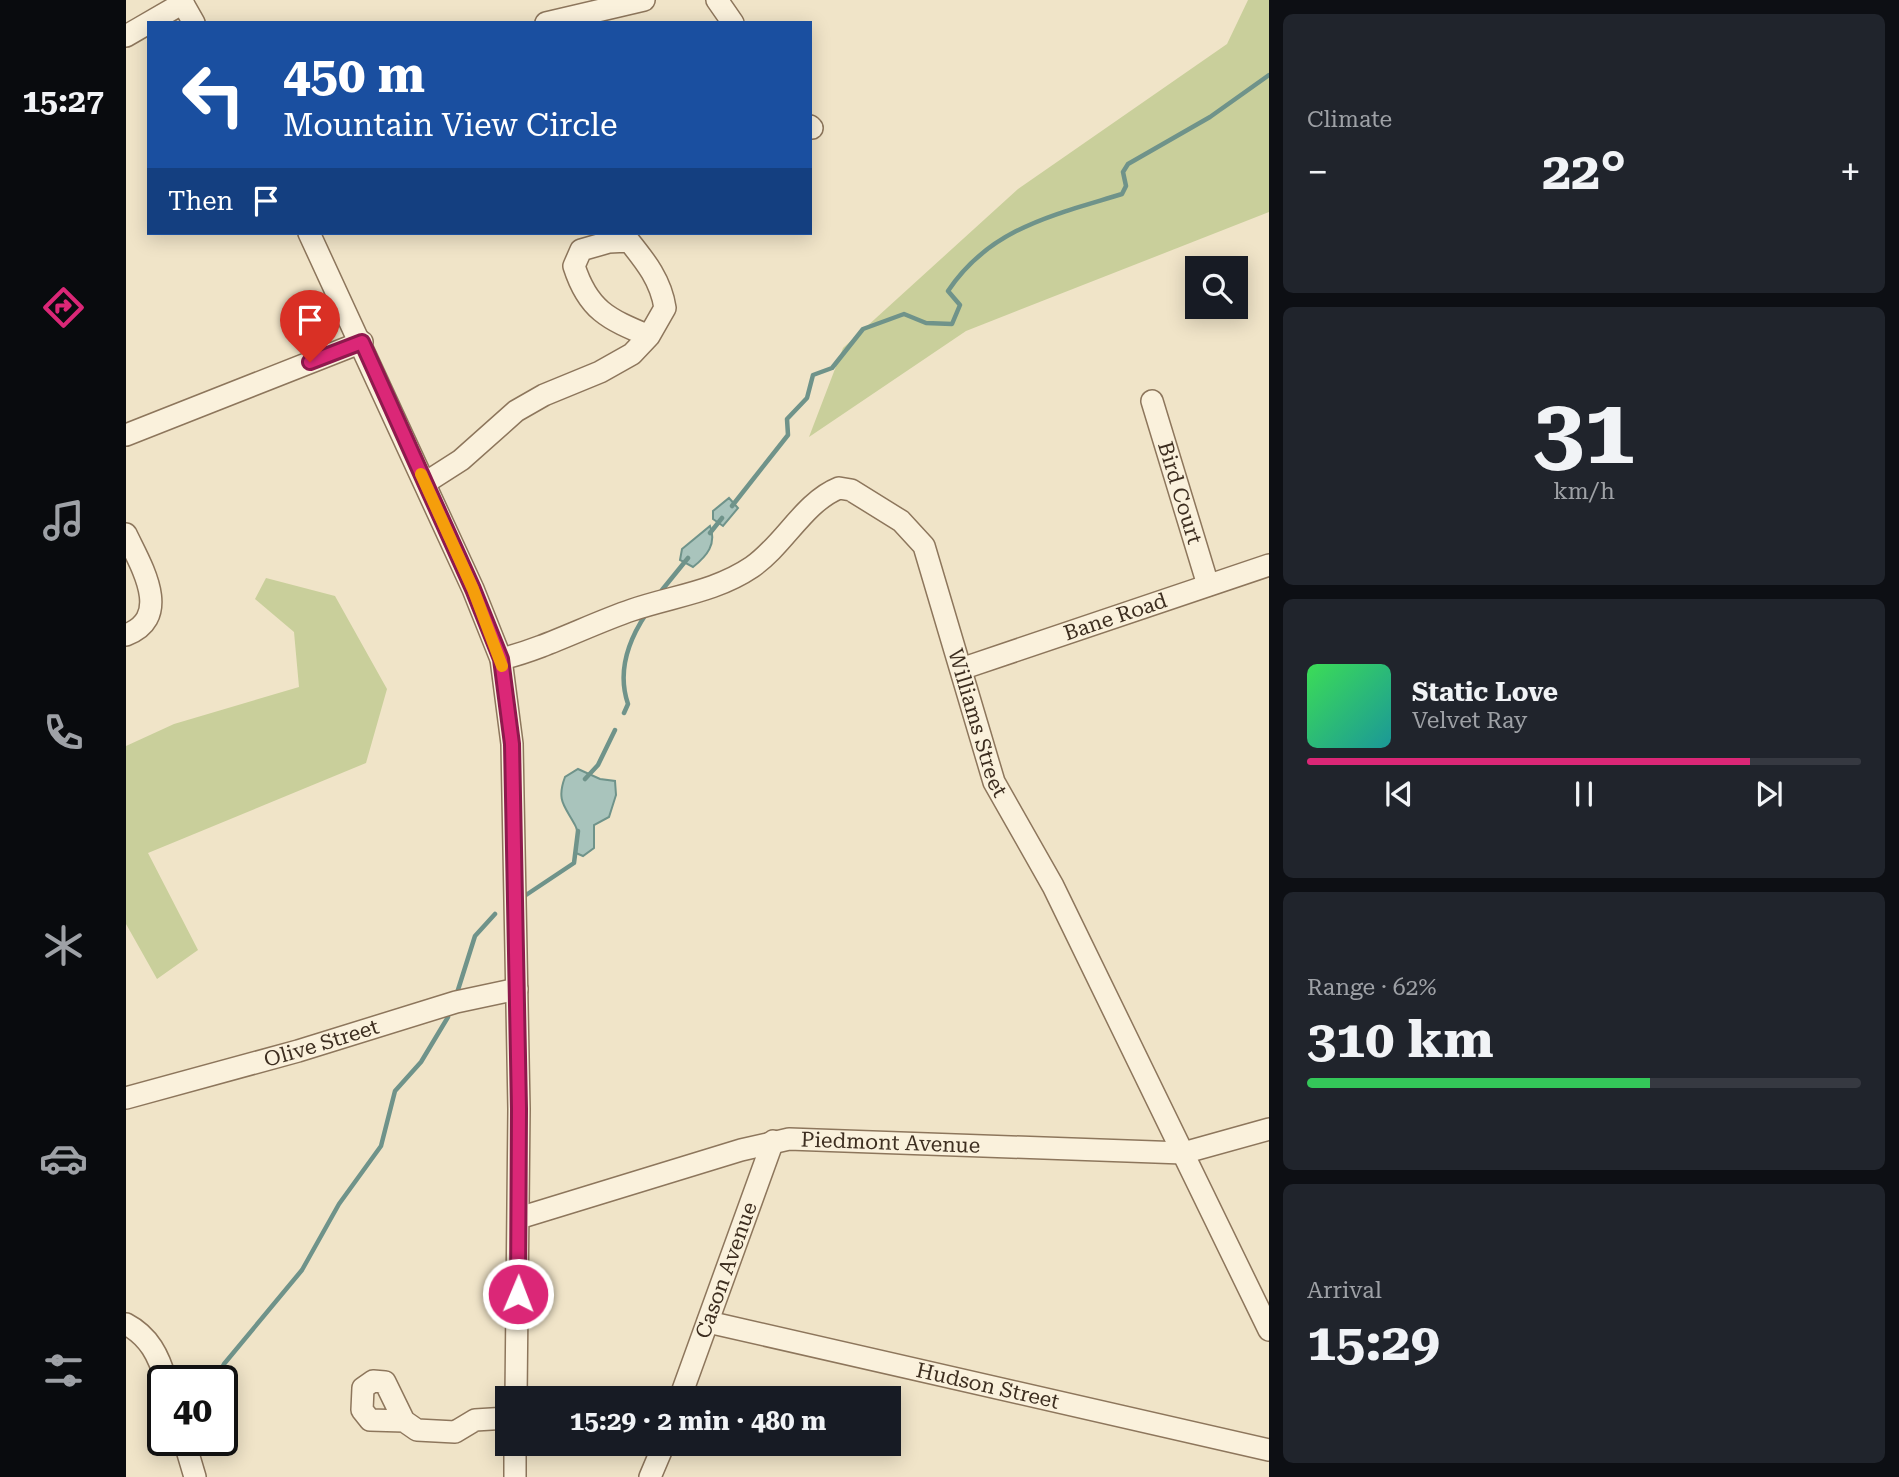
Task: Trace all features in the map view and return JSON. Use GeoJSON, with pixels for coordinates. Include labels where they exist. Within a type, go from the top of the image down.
{"type":"FeatureCollection","features":[{"type":"Feature","properties":{"kind":"street"},"geometry":{"type":"LineString","coordinates":[[555,21],[644,0]]}},
{"type":"Feature","properties":{"kind":"street"},"geometry":{"type":"LineString","coordinates":[[717,0],[732,21]]}},
{"type":"Feature","properties":{"kind":"street"},"geometry":{"type":"LineString","coordinates":[[151,21],[182,2],[193,21]]}},
{"type":"Feature","properties":{"kind":"street"},"geometry":{"type":"LineString","coordinates":[[126,36],[147,23]]}},
{"type":"Feature","properties":{"kind":"street"},"geometry":{"type":"LineString","coordinates":[[310,235],[362,342],[501,659],[512,744],[519,1218],[516,1386]]}},
{"type":"Feature","properties":{"kind":"street"},"geometry":{"type":"LineString","coordinates":[[425,483],[461,460],[516,411],[632,354],[649,336],[666,308],[663,291],[650,267],[629,241],[609,242],[581,250],[574,266],[580,284],[596,309],[614,322],[649,336]]}},
{"type":"Feature","properties":{"kind":"street"},"geometry":{"type":"LineString","coordinates":[[126,435],[362,342]]}},
{"type":"Feature","properties":{"kind":"street","name":"Bird Court"},"geometry":{"type":"LineString","coordinates":[[1152,401],[1208,585]]}},
{"type":"Feature","properties":{"kind":"street","name":"Williams Street"},"geometry":{"type":"LineString","coordinates":[[501,659],[523,653],[631,610],[724,584],[765,557],[829,492],[846,488],[901,521],[924,546],[994,782],[1053,886],[1269,1330]]}},
{"type":"Feature","properties":{"kind":"street"},"geometry":{"type":"LineString","coordinates":[[126,534],[145,573],[153,604],[148,617],[138,629],[126,635]]}},
{"type":"Feature","properties":{"kind":"street","name":"Bane Road"},"geometry":{"type":"LineString","coordinates":[[961,668],[1269,565]]}},
{"type":"Feature","properties":{"kind":"street","name":"Olive Street"},"geometry":{"type":"LineString","coordinates":[[126,1098],[298,1051],[456,1002],[517,989]]}},
{"type":"Feature","properties":{"kind":"street","name":"Piedmont Avenue"},"geometry":{"type":"LineString","coordinates":[[519,1218],[773,1141],[810,1139],[1183,1153],[1269,1129]]}},
{"type":"Feature","properties":{"kind":"street","name":"Cason Avenue"},"geometry":{"type":"LineString","coordinates":[[684,1386],[773,1141]]}},
{"type":"Feature","properties":{"kind":"street","name":"Hudson Street"},"geometry":{"type":"LineString","coordinates":[[708,1322],[1269,1450]]}},
{"type":"Feature","properties":{"kind":"street"},"geometry":{"type":"LineString","coordinates":[[126,1324],[143,1335],[154,1349],[160,1365]]}},
{"type":"Feature","properties":{"kind":"street"},"geometry":{"type":"LineString","coordinates":[[404,1421],[417,1430],[455,1432],[475,1420],[495,1419]]}},
{"type":"Feature","properties":{"kind":"street"},"geometry":{"type":"LineString","coordinates":[[189,1456],[195,1477]]}},
{"type":"Feature","properties":{"kind":"street"},"geometry":{"type":"LineString","coordinates":[[515,1456],[515,1477]]}},
{"type":"Feature","properties":{"kind":"street"},"geometry":{"type":"LineString","coordinates":[[650,1477],[659,1456]]}},
{"type":"Feature","properties":{"kind":"green space"},"geometry":{"type":"Polygon","coordinates":[[[1248,0],[1269,0],[1269,212],[966,331],[809,437],[843,348],[1018,189],[1227,44],[1248,0]]]}},
{"type":"Feature","properties":{"kind":"green space"},"geometry":{"type":"Polygon","coordinates":[[[266,578],[335,596],[387,689],[366,763],[148,853],[198,950],[157,979],[126,924],[126,746],[174,724],[299,687],[294,632],[255,599],[266,578]]]}},
{"type":"Feature","properties":{"kind":"water"},"geometry":{"type":"Polygon","coordinates":[[[729,498],[738,508],[723,526],[713,519],[713,511],[729,498]]]}},
{"type":"Feature","properties":{"kind":"water"},"geometry":{"type":"Polygon","coordinates":[[[710,526],[711,544],[703,558],[693,567],[680,560],[682,549],[710,526]]]}},
{"type":"Feature","properties":{"kind":"water"},"geometry":{"type":"Polygon","coordinates":[[[578,769],[600,779],[615,781],[616,795],[609,817],[594,825],[594,848],[583,856],[576,853],[578,835],[565,808],[561,792],[565,777],[578,769]]]}},
{"type":"Feature","properties":{"kind":"waterway"},"geometry":{"type":"LineString","coordinates":[[732,506],[788,435],[787,419],[807,398],[813,375],[832,368],[863,329],[904,314],[926,323],[952,324],[960,305],[948,291],[983,252],[1004,238],[1048,217],[1122,194],[1126,186],[1123,172],[1128,164],[1210,117],[1269,75]]}},
{"type":"Feature","properties":{"kind":"waterway"},"geometry":{"type":"LineString","coordinates":[[710,533],[722,518]]}},
{"type":"Feature","properties":{"kind":"waterway"},"geometry":{"type":"LineString","coordinates":[[662,590],[688,558]]}},
{"type":"Feature","properties":{"kind":"waterway"},"geometry":{"type":"LineString","coordinates":[[624,713],[628,704],[624,680],[626,657],[646,614]]}},
{"type":"Feature","properties":{"kind":"waterway"},"geometry":{"type":"LineString","coordinates":[[585,779],[598,765],[615,730]]}},
{"type":"Feature","properties":{"kind":"waterway"},"geometry":{"type":"LineString","coordinates":[[523,897],[574,863],[578,831]]}},
{"type":"Feature","properties":{"kind":"waterway"},"geometry":{"type":"LineString","coordinates":[[457,993],[475,936],[495,914]]}},
{"type":"Feature","properties":{"kind":"waterway"},"geometry":{"type":"LineString","coordinates":[[223,1365],[302,1270],[339,1204],[381,1146],[395,1091],[421,1062],[448,1017]]}},
{"type":"Feature","properties":{"kind":"slow traffic"},"geometry":{"type":"LineString","coordinates":[[421,474],[473,589],[502,666]]}},
{"type":"Feature","properties":{"kind":"route"},"geometry":{"type":"LineString","coordinates":[[310,362],[362,342],[473,589],[501,659],[512,744],[519,1109],[518,1294]]}}]}
